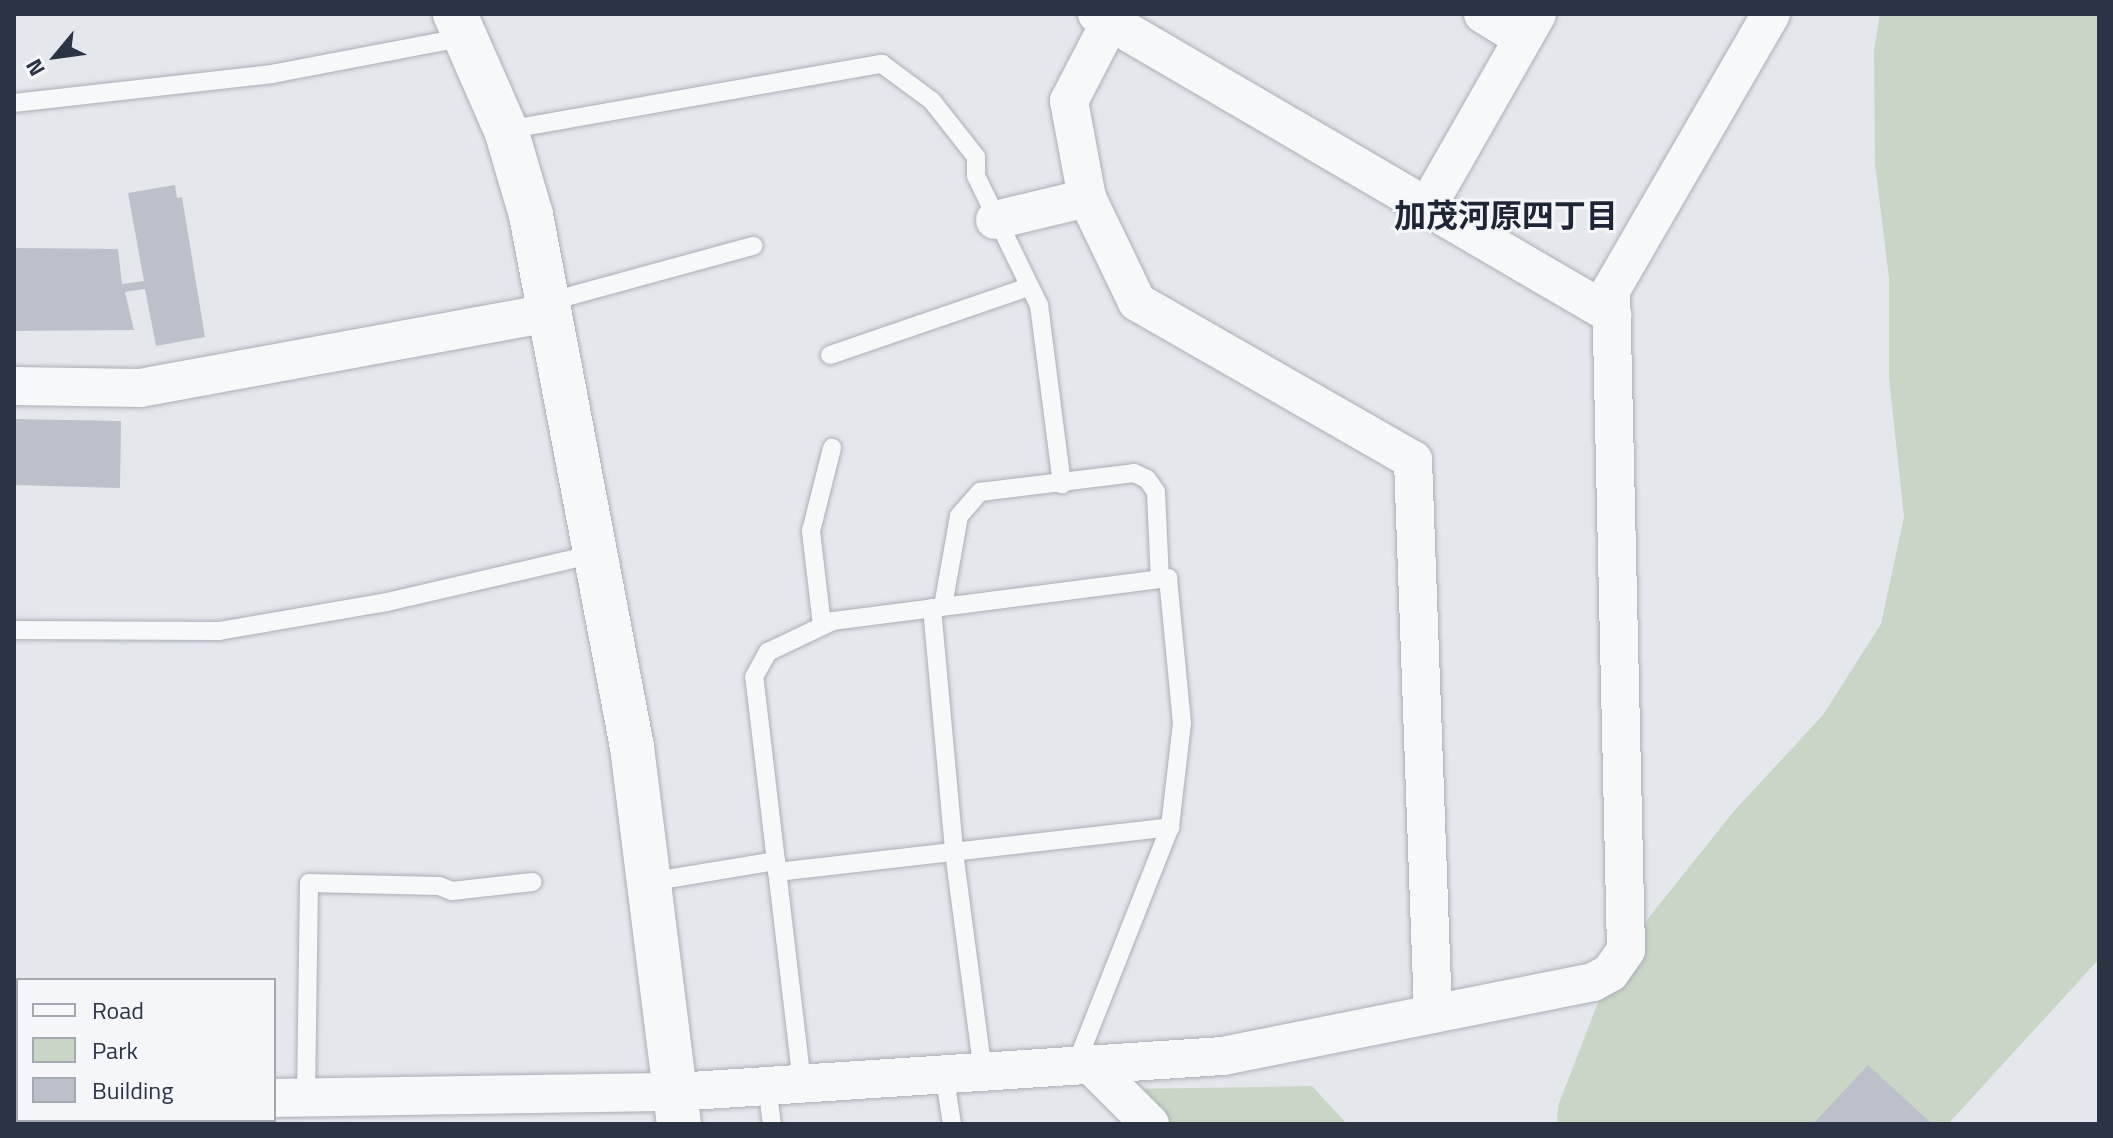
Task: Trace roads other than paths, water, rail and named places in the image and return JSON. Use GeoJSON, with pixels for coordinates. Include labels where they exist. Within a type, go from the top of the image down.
{"type":"FeatureCollection","features":[{"type":"Feature","properties":{"kind":"street"},"geometry":{"type":"LineString","coordinates":[[1427,207],[1530,26],[1483,14]]}},
{"type":"Feature","properties":{"kind":"street"},"geometry":{"type":"LineString","coordinates":[[290,1097],[678,1108],[785,1084],[1223,1056],[1593,982],[1610,973],[1626,950],[1611,290],[1771,14]]}},
{"type":"Feature","properties":{"kind":"street"},"geometry":{"type":"LineString","coordinates":[[1433,1014],[1413,460],[1137,302],[1087,198],[1069,101],[1104,18],[1612,315]]}},
{"type":"Feature","properties":{"kind":"street"},"geometry":{"type":"LineString","coordinates":[[461,26],[506,130],[531,215],[632,747],[678,1108]]}},
{"type":"Feature","properties":{"kind":"street"},"geometry":{"type":"LineString","coordinates":[[995,220],[1087,198]]}},
{"type":"Feature","properties":{"kind":"street"},"geometry":{"type":"LineString","coordinates":[[14,386],[140,388],[549,308]]}},
{"type":"Feature","properties":{"kind":"street"},"geometry":{"type":"LineString","coordinates":[[1083,1064],[1150,1124]]}},
{"type":"Feature","properties":{"kind":"lane"},"geometry":{"type":"LineString","coordinates":[[14,103],[272,74],[461,26]]}},
{"type":"Feature","properties":{"kind":"lane"},"geometry":{"type":"LineString","coordinates":[[506,130],[882,64],[932,101],[976,157],[976,176],[1039,305],[1062,485]]}},
{"type":"Feature","properties":{"kind":"lane"},"geometry":{"type":"LineString","coordinates":[[549,308],[753,246]]}},
{"type":"Feature","properties":{"kind":"lane"},"geometry":{"type":"LineString","coordinates":[[830,355],[1029,287]]}},
{"type":"Feature","properties":{"kind":"lane"},"geometry":{"type":"LineString","coordinates":[[822,625],[811,531],[832,448]]}},
{"type":"Feature","properties":{"kind":"lane"},"geometry":{"type":"LineString","coordinates":[[983,1071],[954,852],[938,607],[959,516],[980,492],[1062,485],[1134,473],[1147,479],[1156,492],[1160,579]]}},
{"type":"Feature","properties":{"kind":"lane"},"geometry":{"type":"LineString","coordinates":[[14,630],[219,631],[387,602],[595,554]]}},
{"type":"Feature","properties":{"kind":"lane"},"geometry":{"type":"LineString","coordinates":[[772,1124],[785,1084],[776,866],[754,677],[768,652],[822,625],[1168,578],[1182,723],[1170,827],[1083,1064]]}},
{"type":"Feature","properties":{"kind":"lane"},"geometry":{"type":"LineString","coordinates":[[649,882],[776,866],[954,852],[1170,827]]}},
{"type":"Feature","properties":{"kind":"lane"},"geometry":{"type":"LineString","coordinates":[[290,1097],[309,883],[439,886],[452,891],[532,882]]}},
{"type":"Feature","properties":{"kind":"lane"},"geometry":{"type":"LineString","coordinates":[[944,1073],[952,1124]]}},
{"type":"Feature","properties":{"kind":"district","name":"加茂河原四丁目"},"geometry":{"type":"Point","coordinates":[1506,215]}}]}
